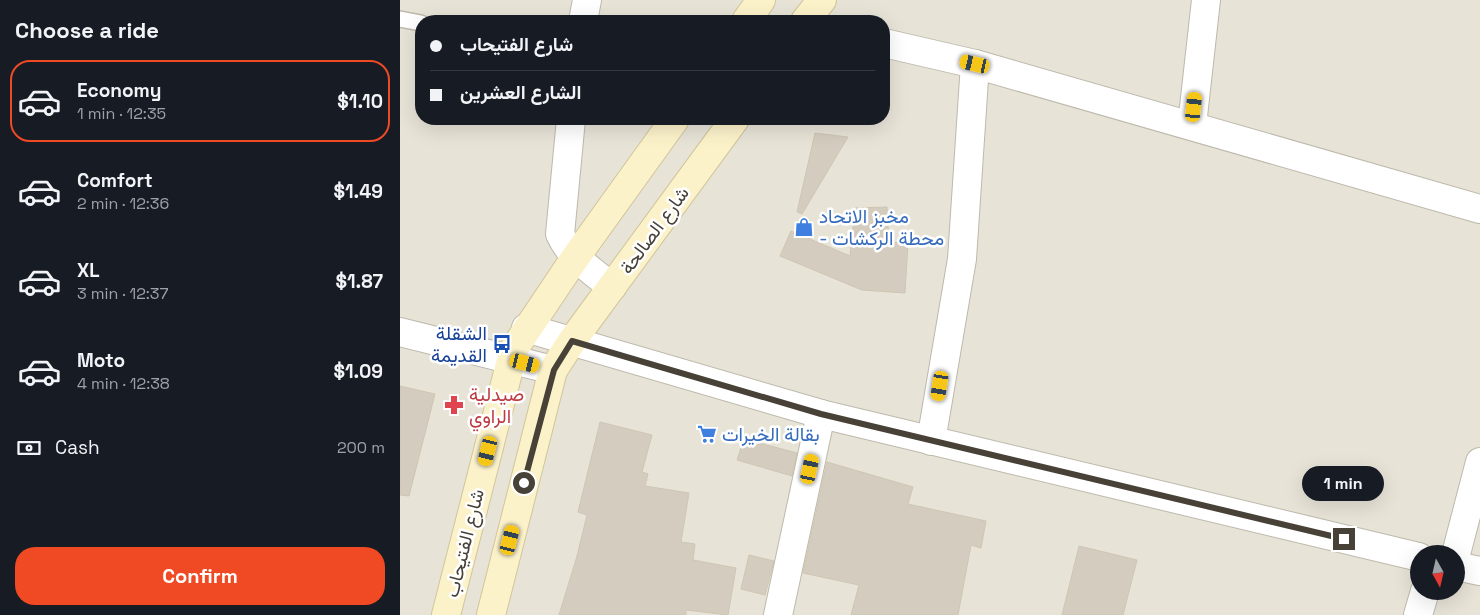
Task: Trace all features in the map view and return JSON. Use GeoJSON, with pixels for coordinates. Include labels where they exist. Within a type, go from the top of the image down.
{"type":"FeatureCollection","features":[{"type":"Feature","properties":{"kind":"main road"},"geometry":{"type":"LineString","coordinates":[[750,15],[761,0]]}},
{"type":"Feature","properties":{"kind":"main road"},"geometry":{"type":"LineString","coordinates":[[811,15],[822,0]]}},
{"type":"Feature","properties":{"kind":"main road"},"geometry":{"type":"LineString","coordinates":[[526,328],[671,125]]}},
{"type":"Feature","properties":{"kind":"main road","name":"شارع الصالحة"},"geometry":{"type":"LineString","coordinates":[[572,341],[731,125]]}},
{"type":"Feature","properties":{"kind":"main road","name":"شارع الفتيحاب"},"geometry":{"type":"LineString","coordinates":[[446,615],[510,360],[518,340],[526,328]]}},
{"type":"Feature","properties":{"kind":"main road"},"geometry":{"type":"LineString","coordinates":[[491,615],[554,370],[572,341]]}},
{"type":"Feature","properties":{"kind":"street"},"geometry":{"type":"LineString","coordinates":[[584,15],[587,0]]}},
{"type":"Feature","properties":{"kind":"street"},"geometry":{"type":"LineString","coordinates":[[1192,125],[1206,0]]}},
{"type":"Feature","properties":{"kind":"street"},"geometry":{"type":"LineString","coordinates":[[890,44],[975,64],[1480,209]]}},
{"type":"Feature","properties":{"kind":"street"},"geometry":{"type":"LineString","coordinates":[[931,441],[962,258],[975,64]]}},
{"type":"Feature","properties":{"kind":"street"},"geometry":{"type":"LineString","coordinates":[[570,125],[560,234],[575,258],[612,287]]}},
{"type":"Feature","properties":{"kind":"street"},"geometry":{"type":"LineString","coordinates":[[526,328],[821,414],[1410,555]]}},
{"type":"Feature","properties":{"kind":"street"},"geometry":{"type":"LineString","coordinates":[[400,332],[554,370]]}},
{"type":"Feature","properties":{"kind":"street"},"geometry":{"type":"LineString","coordinates":[[778,615],[821,414]]}},
{"type":"Feature","properties":{"kind":"street"},"geometry":{"type":"LineString","coordinates":[[1458,545],[1480,462]]}},
{"type":"Feature","properties":{"kind":"street"},"geometry":{"type":"LineString","coordinates":[[1465,568],[1480,572]]}},
{"type":"Feature","properties":{"kind":"street"},"geometry":{"type":"LineString","coordinates":[[1418,615],[1422,600]]}},
{"type":"Feature","properties":{"kind":"lane"},"geometry":{"type":"LineString","coordinates":[[400,19],[415,22]]}},
{"type":"Feature","properties":{"kind":"shaded area"},"geometry":{"type":"Polygon","coordinates":[[[400,0],[1480,0],[1480,615],[400,615],[400,0]]]}},
{"type":"Feature","properties":{"kind":"building"},"geometry":{"type":"Polygon","coordinates":[[[815,133],[848,137],[802,214],[797,212],[815,133]]]}},
{"type":"Feature","properties":{"kind":"building"},"geometry":{"type":"Polygon","coordinates":[[[887,207],[889,242],[908,243],[905,293],[862,290],[780,256],[791,231],[850,256],[855,208],[887,207]]]}},
{"type":"Feature","properties":{"kind":"building"},"geometry":{"type":"Polygon","coordinates":[[[400,386],[435,394],[409,496],[400,495],[400,386]]]}},
{"type":"Feature","properties":{"kind":"building"},"geometry":{"type":"Polygon","coordinates":[[[600,422],[652,435],[642,472],[648,474],[645,486],[689,493],[681,542],[695,544],[693,560],[736,568],[728,615],[686,610],[686,615],[559,615],[587,515],[578,512],[600,422]]]}},
{"type":"Feature","properties":{"kind":"building"},"geometry":{"type":"Polygon","coordinates":[[[744,439],[797,453],[792,476],[737,460],[744,439]]]}},
{"type":"Feature","properties":{"kind":"building"},"geometry":{"type":"Polygon","coordinates":[[[827,462],[913,487],[908,504],[986,521],[981,548],[971,545],[958,615],[851,615],[859,585],[803,573],[827,462]]]}},
{"type":"Feature","properties":{"kind":"building"},"geometry":{"type":"Polygon","coordinates":[[[1079,546],[1137,560],[1123,615],[1062,615],[1079,546]]]}},
{"type":"Feature","properties":{"kind":"building"},"geometry":{"type":"Polygon","coordinates":[[[749,555],[774,561],[765,595],[741,589],[749,555]]]}},
{"type":"Feature","properties":{"kind":"place","name":"مخبز الاتحاد - محطة الركشات"},"geometry":{"type":"Point","coordinates":[804,227]}},
{"type":"Feature","properties":{"kind":"place","name":"الشقلة القديمة"},"geometry":{"type":"Point","coordinates":[502,344]}},
{"type":"Feature","properties":{"kind":"place","name":"صيدلية الراوي"},"geometry":{"type":"Point","coordinates":[454,405]}},
{"type":"Feature","properties":{"kind":"place","name":"بقالة الخيرات"},"geometry":{"type":"Point","coordinates":[707,434]}},
{"type":"Feature","properties":{"kind":"route"},"geometry":{"type":"LineString","coordinates":[[524,483],[554,370],[572,341],[821,414],[1344,539]]}}]}
